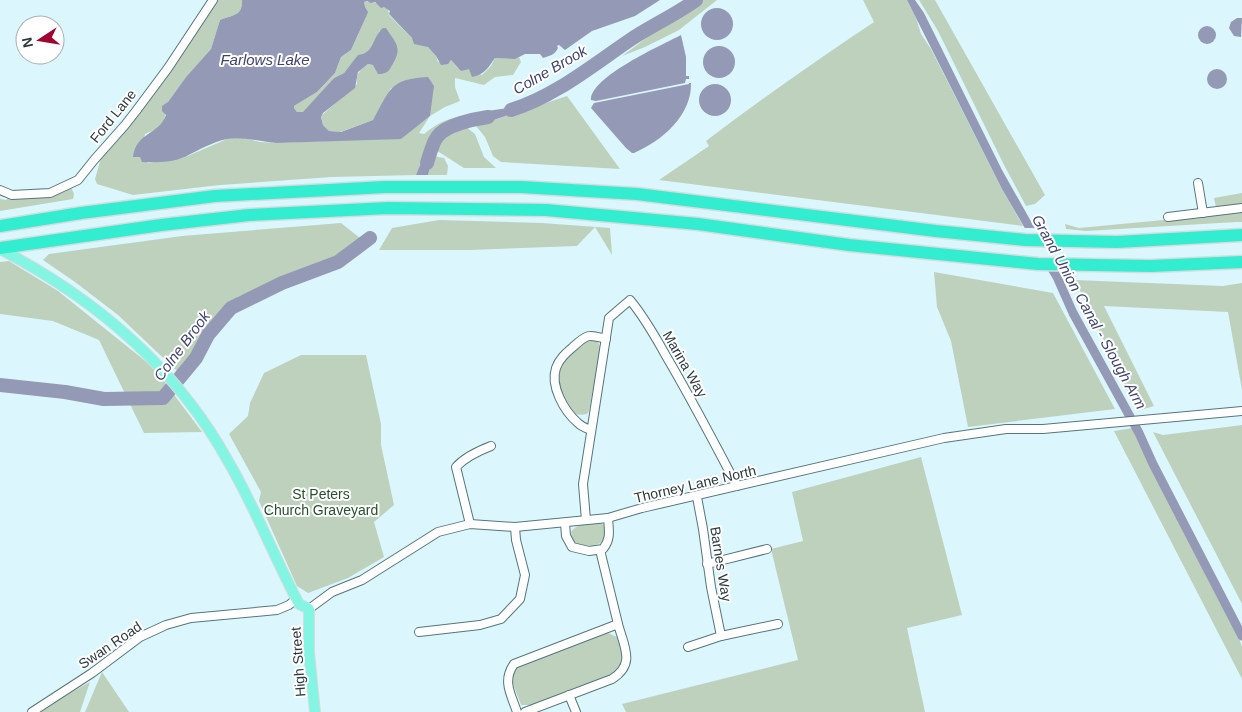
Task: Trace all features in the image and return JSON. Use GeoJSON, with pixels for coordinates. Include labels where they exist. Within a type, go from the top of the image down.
{"type":"FeatureCollection","features":[{"type":"Feature","properties":{"kind":"highway"},"geometry":{"type":"LineString","coordinates":[[0,226],[80,213],[215,196],[385,187],[521,187],[637,194],[1024,240],[1117,242],[1242,235]]}},
{"type":"Feature","properties":{"kind":"highway"},"geometry":{"type":"LineString","coordinates":[[0,249],[133,229],[250,215],[388,208],[546,210],[698,224],[849,245],[1038,264],[1151,266],[1242,262]]}},
{"type":"Feature","properties":{"kind":"main road"},"geometry":{"type":"LineString","coordinates":[[0,249],[32,266],[85,302],[122,330],[164,371],[188,400],[228,460],[299,604],[309,609]]}},
{"type":"Feature","properties":{"kind":"main road","name":"High Street"},"geometry":{"type":"LineString","coordinates":[[309,609],[309,652],[315,712]]}},
{"type":"Feature","properties":{"kind":"street","name":"Ford Lane"},"geometry":{"type":"LineString","coordinates":[[0,190],[12,195],[50,192],[78,180],[131,118],[168,68],[213,0]]}},
{"type":"Feature","properties":{"kind":"street"},"geometry":{"type":"LineString","coordinates":[[1198,182],[1204,213]]}},
{"type":"Feature","properties":{"kind":"street"},"geometry":{"type":"LineString","coordinates":[[1168,217],[1242,208]]}},
{"type":"Feature","properties":{"kind":"street","name":"Marina Way"},"geometry":{"type":"LineString","coordinates":[[606,340],[608,318],[630,300],[640,312],[687,392],[737,486]]}},
{"type":"Feature","properties":{"kind":"street"},"geometry":{"type":"LineString","coordinates":[[586,520],[583,484],[606,340],[591,335],[584,337],[562,356],[554,379],[558,392],[568,411],[578,424],[591,430]]}},
{"type":"Feature","properties":{"kind":"street","name":"Thorney Lane North"},"geometry":{"type":"LineString","coordinates":[[309,609],[332,592],[362,580],[438,532],[470,524],[515,527],[608,518],[642,508],[697,497],[944,438],[1006,429],[1044,429],[1242,411]]}},
{"type":"Feature","properties":{"kind":"street"},"geometry":{"type":"LineString","coordinates":[[470,524],[456,468],[461,461],[491,446]]}},
{"type":"Feature","properties":{"kind":"street","name":"Barnes Way"},"geometry":{"type":"LineString","coordinates":[[697,497],[707,564],[721,636]]}},
{"type":"Feature","properties":{"kind":"street"},"geometry":{"type":"LineString","coordinates":[[565,523],[566,536],[572,547],[589,551],[600,550],[608,543],[610,534],[608,518]]}},
{"type":"Feature","properties":{"kind":"street"},"geometry":{"type":"LineString","coordinates":[[419,632],[480,625],[501,619],[520,599],[524,575],[515,527]]}},
{"type":"Feature","properties":{"kind":"street"},"geometry":{"type":"LineString","coordinates":[[525,712],[612,679],[621,673],[626,666],[627,658],[600,550]]}},
{"type":"Feature","properties":{"kind":"street"},"geometry":{"type":"LineString","coordinates":[[707,564],[768,550]]}},
{"type":"Feature","properties":{"kind":"street","name":"Swan Road"},"geometry":{"type":"LineString","coordinates":[[32,712],[92,673],[140,637],[166,625],[191,618],[277,610],[289,605],[296,598]]}},
{"type":"Feature","properties":{"kind":"street"},"geometry":{"type":"LineString","coordinates":[[517,712],[507,684],[508,673],[514,664],[618,624]]}},
{"type":"Feature","properties":{"kind":"street"},"geometry":{"type":"LineString","coordinates":[[688,647],[721,636],[778,624]]}},
{"type":"Feature","properties":{"kind":"street"},"geometry":{"type":"LineString","coordinates":[[569,695],[576,712]]}},
{"type":"Feature","properties":{"kind":"green space"},"geometry":{"type":"Polygon","coordinates":[[[215,0],[242,0],[241,9],[236,14],[220,20],[211,49],[186,77],[168,102],[164,121],[156,129],[145,134],[140,157],[148,163],[183,158],[227,139],[240,137],[260,142],[277,143],[401,138],[430,116],[419,133],[424,134],[436,125],[448,120],[457,117],[459,119],[434,134],[426,145],[416,175],[332,177],[220,185],[133,195],[97,184],[95,179],[101,158],[215,0]]]}},
{"type":"Feature","properties":{"kind":"green space"},"geometry":{"type":"Polygon","coordinates":[[[698,0],[717,0],[679,30],[622,56],[698,0]]]}},
{"type":"Feature","properties":{"kind":"green space"},"geometry":{"type":"Polygon","coordinates":[[[863,0],[907,0],[921,34],[931,49],[1002,189],[1023,226],[659,180],[709,146],[706,141],[747,110],[874,22],[863,0]]]}},
{"type":"Feature","properties":{"kind":"green space"},"geometry":{"type":"Polygon","coordinates":[[[919,0],[935,0],[1045,195],[1035,204],[1026,206],[938,31],[919,0]]]}},
{"type":"Feature","properties":{"kind":"green space"},"geometry":{"type":"Polygon","coordinates":[[[364,2],[370,2],[388,8],[389,15],[412,38],[428,47],[436,56],[438,62],[449,62],[451,60],[458,68],[470,69],[482,75],[491,66],[495,58],[515,59],[519,57],[521,62],[513,75],[495,77],[484,85],[455,78],[455,87],[460,101],[430,116],[391,88],[373,120],[340,132],[329,131],[323,125],[321,116],[357,84],[357,77],[361,70],[368,64],[373,65],[376,69],[380,30],[370,50],[358,56],[344,73],[334,78],[303,113],[297,112],[294,106],[317,92],[335,73],[341,57],[351,50],[366,17],[364,2]]]}},
{"type":"Feature","properties":{"kind":"green space"},"geometry":{"type":"Polygon","coordinates":[[[567,96],[620,169],[501,162],[493,156],[485,137],[476,126],[567,96]]]}},
{"type":"Feature","properties":{"kind":"green space"},"geometry":{"type":"Polygon","coordinates":[[[466,127],[475,134],[484,157],[496,168],[464,168],[439,152],[433,153],[438,143],[446,136],[455,130],[466,127]]]}},
{"type":"Feature","properties":{"kind":"green space"},"geometry":{"type":"Polygon","coordinates":[[[433,156],[444,158],[448,166],[447,175],[428,175],[433,156]]]}},
{"type":"Feature","properties":{"kind":"green space"},"geometry":{"type":"Polygon","coordinates":[[[71,187],[74,194],[73,199],[0,211],[0,199],[6,200],[11,195],[71,187]]]}},
{"type":"Feature","properties":{"kind":"green space"},"geometry":{"type":"Polygon","coordinates":[[[1242,193],[1242,204],[1216,207],[1214,198],[1242,193]]]}},
{"type":"Feature","properties":{"kind":"green space"},"geometry":{"type":"Polygon","coordinates":[[[1242,211],[1242,222],[1086,231],[1066,229],[1065,224],[1079,228],[1242,211]]]}},
{"type":"Feature","properties":{"kind":"green space"},"geometry":{"type":"Polygon","coordinates":[[[439,220],[542,223],[610,228],[612,255],[595,227],[577,246],[470,250],[379,250],[392,228],[439,220]]]}},
{"type":"Feature","properties":{"kind":"green space"},"geometry":{"type":"Polygon","coordinates":[[[341,223],[360,238],[349,253],[297,276],[239,296],[213,320],[193,356],[177,371],[118,315],[43,260],[49,254],[182,236],[341,223]]]}},
{"type":"Feature","properties":{"kind":"green space"},"geometry":{"type":"Polygon","coordinates":[[[9,261],[58,291],[154,368],[202,432],[144,433],[99,340],[53,321],[0,314],[0,262],[9,261]]]}},
{"type":"Feature","properties":{"kind":"green space"},"geometry":{"type":"Polygon","coordinates":[[[934,272],[1053,293],[1115,409],[968,427],[951,341],[937,307],[934,272]]]}},
{"type":"Feature","properties":{"kind":"green space"},"geometry":{"type":"Polygon","coordinates":[[[1075,280],[1223,286],[1242,283],[1242,390],[1228,312],[1104,306],[1154,406],[1137,411],[1075,280]]]}},
{"type":"Feature","properties":{"kind":"green space"},"geometry":{"type":"Polygon","coordinates":[[[593,339],[597,340],[601,349],[589,411],[587,414],[575,414],[568,407],[562,395],[558,382],[558,372],[562,363],[569,355],[582,343],[593,339]]]}},
{"type":"Feature","properties":{"kind":"green space","name":"St Peters Church Graveyard"},"geometry":{"type":"Polygon","coordinates":[[[301,355],[366,355],[381,424],[381,445],[394,505],[374,522],[384,557],[348,578],[308,593],[297,586],[259,501],[261,492],[229,434],[248,416],[250,403],[264,373],[301,355]]]}},
{"type":"Feature","properties":{"kind":"green space"},"geometry":{"type":"Polygon","coordinates":[[[1242,425],[1242,604],[1153,432],[1163,435],[1242,425]]]}},
{"type":"Feature","properties":{"kind":"green space"},"geometry":{"type":"Polygon","coordinates":[[[1133,428],[1239,638],[1242,647],[1242,679],[1114,431],[1133,428]]]}},
{"type":"Feature","properties":{"kind":"green space"},"geometry":{"type":"Polygon","coordinates":[[[921,457],[962,615],[907,628],[925,712],[626,712],[622,704],[798,660],[771,549],[803,541],[792,492],[921,457]]]}},
{"type":"Feature","properties":{"kind":"green space"},"geometry":{"type":"Polygon","coordinates":[[[598,522],[604,525],[607,531],[602,542],[589,546],[572,541],[571,532],[573,529],[583,524],[598,522]]]}},
{"type":"Feature","properties":{"kind":"green space"},"geometry":{"type":"Polygon","coordinates":[[[606,632],[619,638],[624,663],[620,671],[531,705],[521,705],[510,676],[517,667],[606,632]]]}},
{"type":"Feature","properties":{"kind":"green space"},"geometry":{"type":"Polygon","coordinates":[[[102,672],[129,712],[85,712],[102,672]]]}},
{"type":"Feature","properties":{"kind":"green space"},"geometry":{"type":"Polygon","coordinates":[[[90,682],[80,712],[35,712],[90,682]]]}},
{"type":"Feature","properties":{"kind":"water","name":"Farlows Lake"},"geometry":{"type":"Polygon","coordinates":[[[242,0],[660,0],[635,16],[592,31],[565,50],[559,45],[554,54],[543,58],[540,54],[525,54],[515,59],[495,58],[483,73],[472,77],[469,69],[461,71],[451,60],[448,64],[441,65],[428,47],[414,44],[412,38],[389,14],[390,11],[384,7],[381,8],[375,2],[367,1],[364,2],[368,12],[351,50],[341,57],[335,73],[317,92],[294,106],[294,108],[297,112],[303,112],[334,78],[344,73],[358,55],[368,51],[379,32],[386,28],[396,43],[398,51],[390,69],[386,73],[378,74],[373,65],[368,64],[358,72],[355,88],[323,113],[321,117],[323,125],[329,131],[341,132],[373,120],[392,88],[398,84],[405,80],[428,77],[434,86],[430,116],[401,139],[277,143],[233,138],[216,142],[175,160],[142,162],[140,157],[133,157],[138,143],[163,122],[166,115],[162,111],[162,106],[168,102],[186,77],[211,49],[220,20],[239,12],[242,0]]]}},
{"type":"Feature","properties":{"kind":"water"},"geometry":{"type":"Polygon","coordinates":[[[907,0],[915,0],[924,13],[1002,170],[1055,264],[1045,263],[1002,189],[907,0]]]}},
{"type":"Feature","properties":{"kind":"water"},"geometry":{"type":"Polygon","coordinates":[[[717,8],[723,9],[728,13],[732,18],[732,30],[728,35],[723,39],[717,40],[711,39],[706,35],[702,30],[701,24],[702,18],[706,13],[711,9],[717,8]]]}},
{"type":"Feature","properties":{"kind":"water"},"geometry":{"type":"Polygon","coordinates":[[[1237,18],[1242,18],[1241,37],[1234,36],[1229,28],[1231,22],[1237,18]]]}},
{"type":"Feature","properties":{"kind":"water"},"geometry":{"type":"Polygon","coordinates":[[[1203,26],[1211,26],[1216,31],[1214,42],[1203,44],[1198,39],[1198,31],[1203,26]]]}},
{"type":"Feature","properties":{"kind":"water"},"geometry":{"type":"Polygon","coordinates":[[[681,35],[686,57],[686,76],[689,76],[685,83],[596,101],[591,100],[594,91],[614,72],[681,35]]]}},
{"type":"Feature","properties":{"kind":"water"},"geometry":{"type":"Polygon","coordinates":[[[719,46],[731,50],[735,62],[731,74],[719,78],[707,74],[703,62],[707,50],[719,46]]]}},
{"type":"Feature","properties":{"kind":"water"},"geometry":{"type":"Polygon","coordinates":[[[1217,69],[1224,72],[1227,79],[1224,86],[1217,89],[1210,86],[1207,79],[1210,72],[1217,69]]]}},
{"type":"Feature","properties":{"kind":"water"},"geometry":{"type":"Polygon","coordinates":[[[691,83],[690,95],[681,116],[655,142],[634,153],[626,148],[591,108],[594,103],[691,83]]]}},
{"type":"Feature","properties":{"kind":"water"},"geometry":{"type":"Polygon","coordinates":[[[715,84],[727,88],[731,100],[727,112],[715,116],[703,112],[699,100],[703,88],[715,84]]]}},
{"type":"Feature","properties":{"kind":"water"},"geometry":{"type":"Polygon","coordinates":[[[530,105],[517,112],[476,126],[467,116],[480,112],[530,105]]]}},
{"type":"Feature","properties":{"kind":"water"},"geometry":{"type":"Polygon","coordinates":[[[459,119],[466,127],[455,130],[446,136],[438,143],[433,153],[424,154],[432,136],[459,119]]]}},
{"type":"Feature","properties":{"kind":"water"},"geometry":{"type":"Polygon","coordinates":[[[424,156],[433,156],[428,175],[416,175],[424,156]]]}},
{"type":"Feature","properties":{"kind":"pier"},"geometry":{"type":"Polygon","coordinates":[[[1021,228],[1037,228],[1057,262],[1043,265],[1021,228]]]}},
{"type":"Feature","properties":{"kind":"waterway","name":"Colne Brook"},"geometry":{"type":"LineString","coordinates":[[511,110],[558,89],[630,40],[696,0]]}},
{"type":"Feature","properties":{"kind":"waterway","name":"Colne Brook"},"geometry":{"type":"LineString","coordinates":[[427,163],[437,137],[446,129],[460,123],[488,117]]}},
{"type":"Feature","properties":{"kind":"waterway","name":"Colne Brook"},"geometry":{"type":"LineString","coordinates":[[0,385],[65,392],[104,399],[163,398],[196,358],[208,335],[231,308],[282,283],[338,262],[370,238]]}},
{"type":"Feature","properties":{"kind":"waterway","name":"Grand Union Canal - Slough Arm"},"geometry":{"type":"LineString","coordinates":[[1048,262],[1073,313],[1139,433],[1153,464],[1242,636]]}}]}
